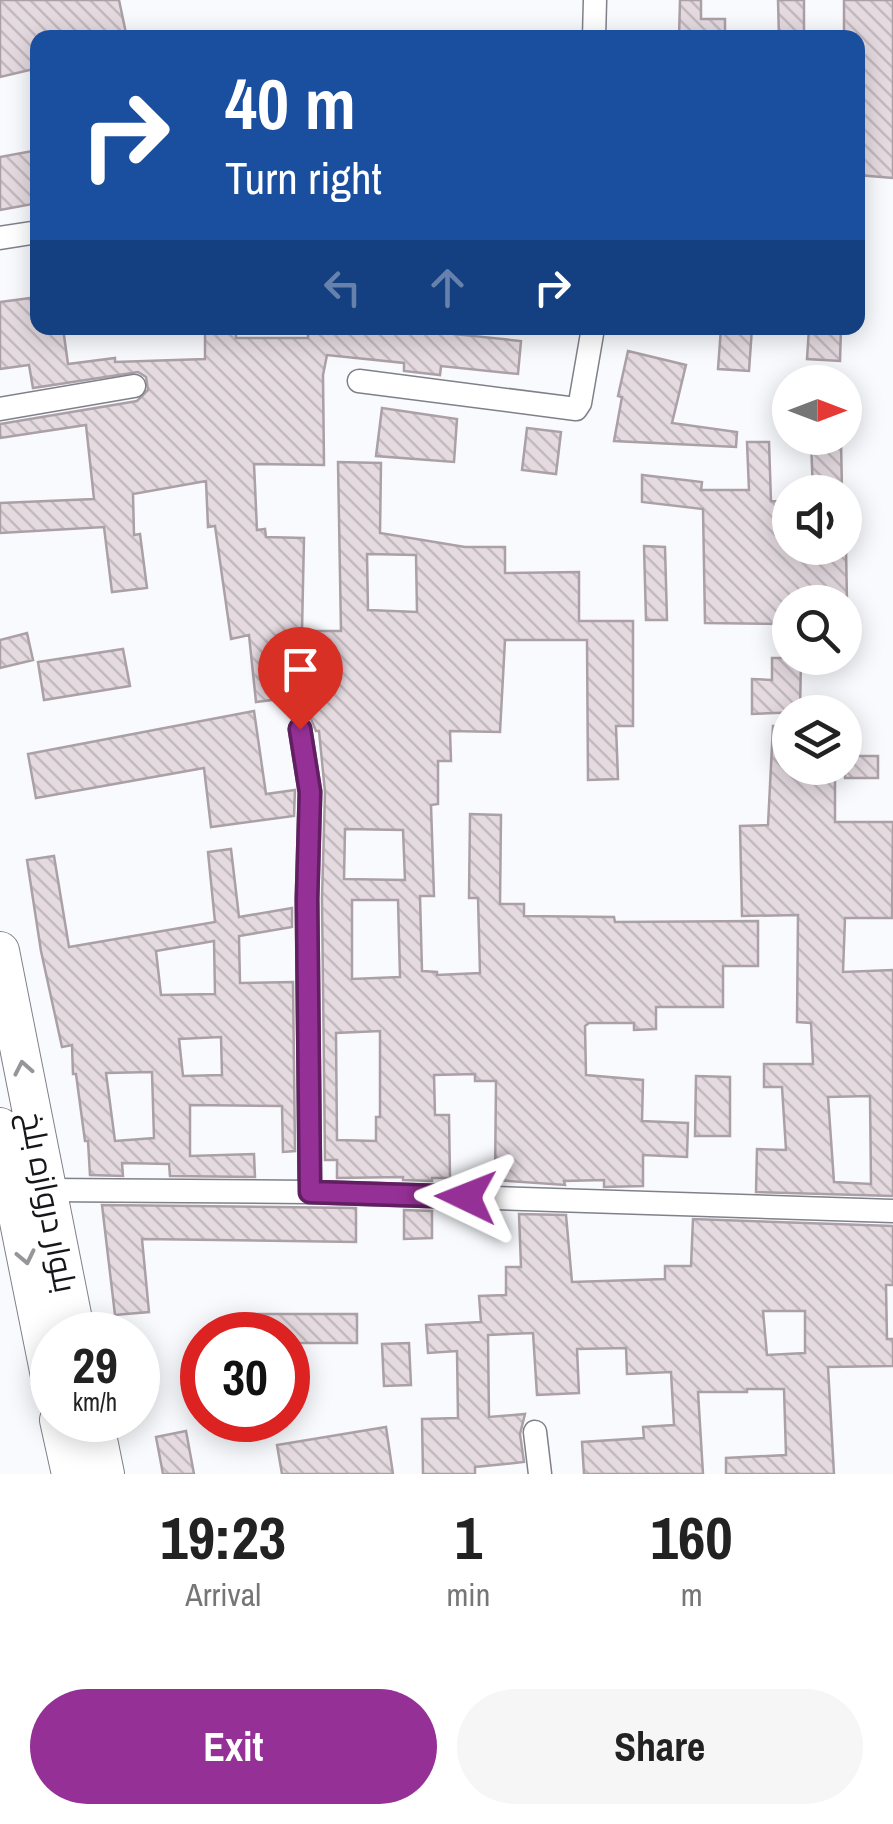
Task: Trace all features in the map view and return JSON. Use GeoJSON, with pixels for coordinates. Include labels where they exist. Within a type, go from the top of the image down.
{"type":"FeatureCollection","features":[{"type":"Feature","properties":{"kind":"main road","name":"بلوار دروازه بلخ"},"geometry":{"type":"LineString","coordinates":[[0,952],[20,1195],[40,1312]]}},
{"type":"Feature","properties":{"kind":"main road","name":"بلوار دروازه بلخ"},"geometry":{"type":"LineString","coordinates":[[0,1128],[20,1195],[67,1312]]}},
{"type":"Feature","properties":{"kind":"main road"},"geometry":{"type":"LineString","coordinates":[[64,1442],[70,1474]]}},
{"type":"Feature","properties":{"kind":"main road"},"geometry":{"type":"LineString","coordinates":[[98,1442],[105,1474]]}},
{"type":"Feature","properties":{"kind":"street"},"geometry":{"type":"LineString","coordinates":[[594,30],[595,0]]}},
{"type":"Feature","properties":{"kind":"street"},"geometry":{"type":"LineString","coordinates":[[0,238],[30,233]]}},
{"type":"Feature","properties":{"kind":"street"},"geometry":{"type":"LineString","coordinates":[[359,381],[576,409],[591,335]]}},
{"type":"Feature","properties":{"kind":"street"},"geometry":{"type":"LineString","coordinates":[[0,409],[134,386]]}},
{"type":"Feature","properties":{"kind":"street"},"geometry":{"type":"LineString","coordinates":[[300,729],[310,792],[310,1192]]}},
{"type":"Feature","properties":{"kind":"street"},"geometry":{"type":"LineString","coordinates":[[20,1195],[310,1192],[893,1211]]}},
{"type":"Feature","properties":{"kind":"street"},"geometry":{"type":"LineString","coordinates":[[534,1432],[540,1474]]}},
{"type":"Feature","properties":{"kind":"building"},"geometry":{"type":"Polygon","coordinates":[[[0,0],[119,0],[125,30],[30,30],[30,70],[0,77],[0,0]]]}},
{"type":"Feature","properties":{"kind":"building"},"geometry":{"type":"Polygon","coordinates":[[[680,0],[701,0],[701,19],[725,19],[725,30],[679,30],[680,0]]]}},
{"type":"Feature","properties":{"kind":"building"},"geometry":{"type":"Polygon","coordinates":[[[778,0],[804,0],[804,30],[779,30],[778,0]]]}},
{"type":"Feature","properties":{"kind":"building"},"geometry":{"type":"Polygon","coordinates":[[[844,0],[893,0],[893,178],[865,176],[865,30],[844,30],[844,0]]]}},
{"type":"Feature","properties":{"kind":"building"},"geometry":{"type":"Polygon","coordinates":[[[30,151],[30,204],[0,210],[0,157],[30,151]]]}},
{"type":"Feature","properties":{"kind":"building"},"geometry":{"type":"Polygon","coordinates":[[[30,298],[30,335],[64,335],[68,364],[115,358],[115,362],[205,359],[205,335],[463,335],[521,341],[518,374],[441,366],[440,375],[404,371],[404,363],[327,355],[323,375],[324,465],[254,464],[257,530],[265,529],[266,537],[304,538],[302,631],[341,631],[338,462],[381,463],[380,533],[465,547],[505,547],[505,573],[579,572],[579,621],[633,621],[633,726],[616,726],[618,779],[588,780],[587,640],[505,640],[500,732],[450,731],[451,761],[438,761],[438,804],[431,805],[434,896],[420,896],[422,971],[437,975],[480,973],[478,898],[469,898],[470,814],[501,815],[500,904],[524,904],[524,916],[614,917],[615,922],[758,921],[758,966],[723,966],[723,1007],[656,1007],[656,1029],[634,1030],[634,1023],[585,1026],[586,1075],[643,1080],[642,1121],[688,1123],[687,1157],[643,1155],[643,1186],[604,1187],[604,1180],[564,1181],[565,1185],[495,1180],[496,1081],[475,1081],[475,1074],[434,1075],[435,1115],[449,1115],[450,1178],[337,1178],[337,1160],[325,1160],[325,792],[319,731],[311,719],[311,695],[256,702],[249,635],[231,639],[215,526],[208,527],[206,481],[133,494],[134,535],[140,534],[147,588],[112,592],[104,527],[0,533],[0,503],[94,499],[86,425],[0,438],[0,424],[137,401],[148,390],[146,377],[138,372],[33,388],[29,365],[0,369],[0,302],[30,298]],[[367,554],[368,610],[417,612],[416,555],[367,554]],[[345,829],[344,879],[405,880],[403,830],[345,829]],[[352,900],[352,979],[400,977],[398,900],[352,900]],[[380,1031],[336,1033],[337,1140],[376,1141],[376,1117],[380,1117],[380,1031]]]}},
{"type":"Feature","properties":{"kind":"building"},"geometry":{"type":"Polygon","coordinates":[[[720,335],[752,335],[749,371],[718,369],[720,335]]]}},
{"type":"Feature","properties":{"kind":"building"},"geometry":{"type":"Polygon","coordinates":[[[809,335],[841,335],[840,361],[807,359],[809,335]]]}},
{"type":"Feature","properties":{"kind":"building"},"geometry":{"type":"Polygon","coordinates":[[[628,351],[686,365],[672,423],[737,432],[736,447],[614,441],[628,351]]]}},
{"type":"Feature","properties":{"kind":"building"},"geometry":{"type":"Polygon","coordinates":[[[382,408],[457,419],[454,462],[376,456],[382,408]]]}},
{"type":"Feature","properties":{"kind":"building"},"geometry":{"type":"Polygon","coordinates":[[[527,428],[561,432],[556,474],[522,470],[527,428]]]}},
{"type":"Feature","properties":{"kind":"building"},"geometry":{"type":"Polygon","coordinates":[[[747,442],[769,442],[772,565],[846,565],[847,585],[772,585],[772,624],[705,623],[703,509],[642,502],[642,475],[702,482],[701,490],[749,490],[747,442]]]}},
{"type":"Feature","properties":{"kind":"building"},"geometry":{"type":"Polygon","coordinates":[[[812,455],[841,455],[842,475],[812,475],[812,455]]]}},
{"type":"Feature","properties":{"kind":"building"},"geometry":{"type":"Polygon","coordinates":[[[644,546],[665,547],[667,620],[646,620],[644,546]]]}},
{"type":"Feature","properties":{"kind":"building"},"geometry":{"type":"Polygon","coordinates":[[[27,633],[33,660],[0,668],[0,640],[27,633]]]}},
{"type":"Feature","properties":{"kind":"building"},"geometry":{"type":"Polygon","coordinates":[[[123,649],[130,686],[44,700],[38,662],[123,649]]]}},
{"type":"Feature","properties":{"kind":"building"},"geometry":{"type":"Polygon","coordinates":[[[772,675],[801,675],[800,695],[772,695],[772,713],[752,714],[752,679],[772,680],[772,675]]]}},
{"type":"Feature","properties":{"kind":"building"},"geometry":{"type":"Polygon","coordinates":[[[254,711],[266,794],[295,790],[294,816],[211,827],[204,768],[36,798],[28,754],[254,711]]]}},
{"type":"Feature","properties":{"kind":"building"},"geometry":{"type":"Polygon","coordinates":[[[772,746],[772,785],[835,785],[835,822],[893,822],[892,918],[845,918],[843,972],[893,970],[893,1196],[756,1192],[757,1149],[786,1150],[782,1087],[764,1087],[764,1064],[813,1064],[811,1023],[797,1022],[798,915],[742,916],[740,826],[768,825],[772,746]],[[870,1096],[828,1097],[834,1182],[871,1184],[870,1096]]]}},
{"type":"Feature","properties":{"kind":"building"},"geometry":{"type":"Polygon","coordinates":[[[862,756],[878,756],[878,778],[862,778],[862,756]]]}},
{"type":"Feature","properties":{"kind":"building"},"geometry":{"type":"Polygon","coordinates":[[[231,849],[239,917],[292,908],[292,927],[239,936],[240,983],[293,982],[295,1151],[283,1152],[282,1106],[190,1105],[190,1156],[254,1154],[255,1177],[170,1176],[169,1164],[122,1163],[123,1176],[90,1175],[72,1045],[62,1047],[27,860],[54,856],[69,947],[215,922],[208,852],[231,849]],[[214,941],[156,951],[161,995],[215,994],[214,941]],[[221,1037],[179,1039],[183,1076],[222,1075],[221,1037]],[[152,1072],[106,1073],[115,1141],[154,1138],[152,1072]]]}},
{"type":"Feature","properties":{"kind":"building"},"geometry":{"type":"Polygon","coordinates":[[[696,1076],[730,1077],[730,1136],[695,1136],[696,1076]]]}},
{"type":"Feature","properties":{"kind":"building"},"geometry":{"type":"Polygon","coordinates":[[[102,1205],[356,1208],[356,1242],[142,1239],[149,1312],[115,1312],[102,1205]]]}},
{"type":"Feature","properties":{"kind":"building"},"geometry":{"type":"Polygon","coordinates":[[[404,1210],[432,1211],[432,1238],[404,1239],[404,1210]]]}},
{"type":"Feature","properties":{"kind":"building"},"geometry":{"type":"Polygon","coordinates":[[[519,1214],[566,1215],[572,1282],[665,1279],[665,1266],[691,1266],[693,1219],[893,1226],[893,1285],[886,1285],[887,1339],[893,1339],[893,1366],[828,1367],[834,1474],[726,1474],[726,1458],[786,1455],[784,1389],[747,1389],[698,1392],[703,1474],[584,1474],[582,1442],[644,1438],[643,1427],[674,1425],[671,1372],[627,1374],[626,1348],[577,1349],[579,1393],[537,1395],[533,1333],[488,1335],[489,1417],[525,1414],[520,1434],[524,1462],[475,1467],[475,1474],[423,1474],[422,1419],[458,1418],[457,1351],[428,1353],[426,1325],[481,1322],[479,1296],[506,1295],[506,1267],[521,1267],[519,1214]],[[763,1311],[767,1355],[805,1353],[805,1311],[763,1311]]]}},
{"type":"Feature","properties":{"kind":"building"},"geometry":{"type":"Polygon","coordinates":[[[310,1314],[357,1314],[357,1343],[310,1343],[310,1314]]]}},
{"type":"Feature","properties":{"kind":"building"},"geometry":{"type":"Polygon","coordinates":[[[409,1343],[411,1385],[384,1386],[382,1344],[409,1343]]]}},
{"type":"Feature","properties":{"kind":"building"},"geometry":{"type":"Polygon","coordinates":[[[386,1427],[393,1474],[282,1474],[277,1445],[386,1427]]]}},
{"type":"Feature","properties":{"kind":"building"},"geometry":{"type":"Polygon","coordinates":[[[180,1432],[180,1442],[188,1442],[194,1474],[163,1474],[157,1442],[160,1436],[180,1432]]]}},
{"type":"Feature","properties":{"kind":"route"},"geometry":{"type":"LineString","coordinates":[[300,729],[310,792],[310,1192],[466,1197]]}}]}
